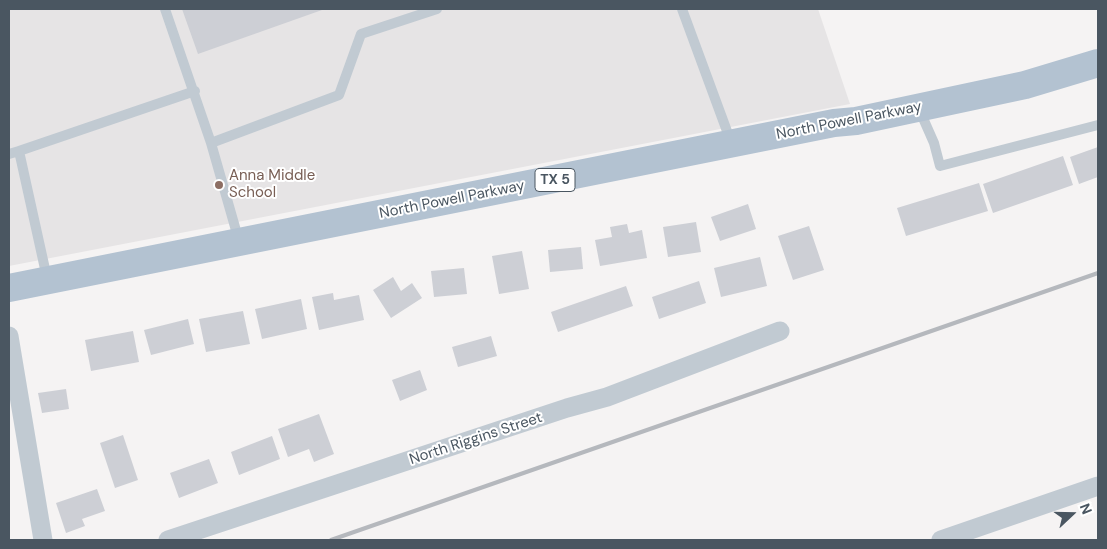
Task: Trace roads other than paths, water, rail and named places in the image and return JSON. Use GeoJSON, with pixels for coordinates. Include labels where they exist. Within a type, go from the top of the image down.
{"type":"FeatureCollection","features":[{"type":"Feature","properties":{"kind":"main road","name":"North Powell Parkway"},"geometry":{"type":"LineString","coordinates":[[9,288],[918,108],[1025,85],[1098,63]]}},
{"type":"Feature","properties":{"kind":"street","name":"North Riggins Street"},"geometry":{"type":"LineString","coordinates":[[168,540],[567,408],[607,397],[780,331]]}},
{"type":"Feature","properties":{"kind":"street"},"geometry":{"type":"LineString","coordinates":[[9,336],[43,540]]}},
{"type":"Feature","properties":{"kind":"street"},"geometry":{"type":"LineString","coordinates":[[941,540],[1098,486]]}},
{"type":"Feature","properties":{"kind":"lane"},"geometry":{"type":"LineString","coordinates":[[165,9],[195,91],[239,242]]}},
{"type":"Feature","properties":{"kind":"lane"},"geometry":{"type":"LineString","coordinates":[[211,143],[339,94],[361,34],[436,9]]}},
{"type":"Feature","properties":{"kind":"lane"},"geometry":{"type":"LineString","coordinates":[[682,9],[732,144]]}},
{"type":"Feature","properties":{"kind":"lane"},"geometry":{"type":"LineString","coordinates":[[48,280],[14,152],[195,91]]}},
{"type":"Feature","properties":{"kind":"lane"},"geometry":{"type":"LineString","coordinates":[[918,108],[934,143],[940,166],[1098,125]]}},
{"type":"Feature","properties":{"kind":"railway"},"geometry":{"type":"LineString","coordinates":[[331,540],[1098,273]]}},
{"type":"Feature","properties":{"kind":"place","name":"Anna Middle School"},"geometry":{"type":"Point","coordinates":[219,185]}}]}
